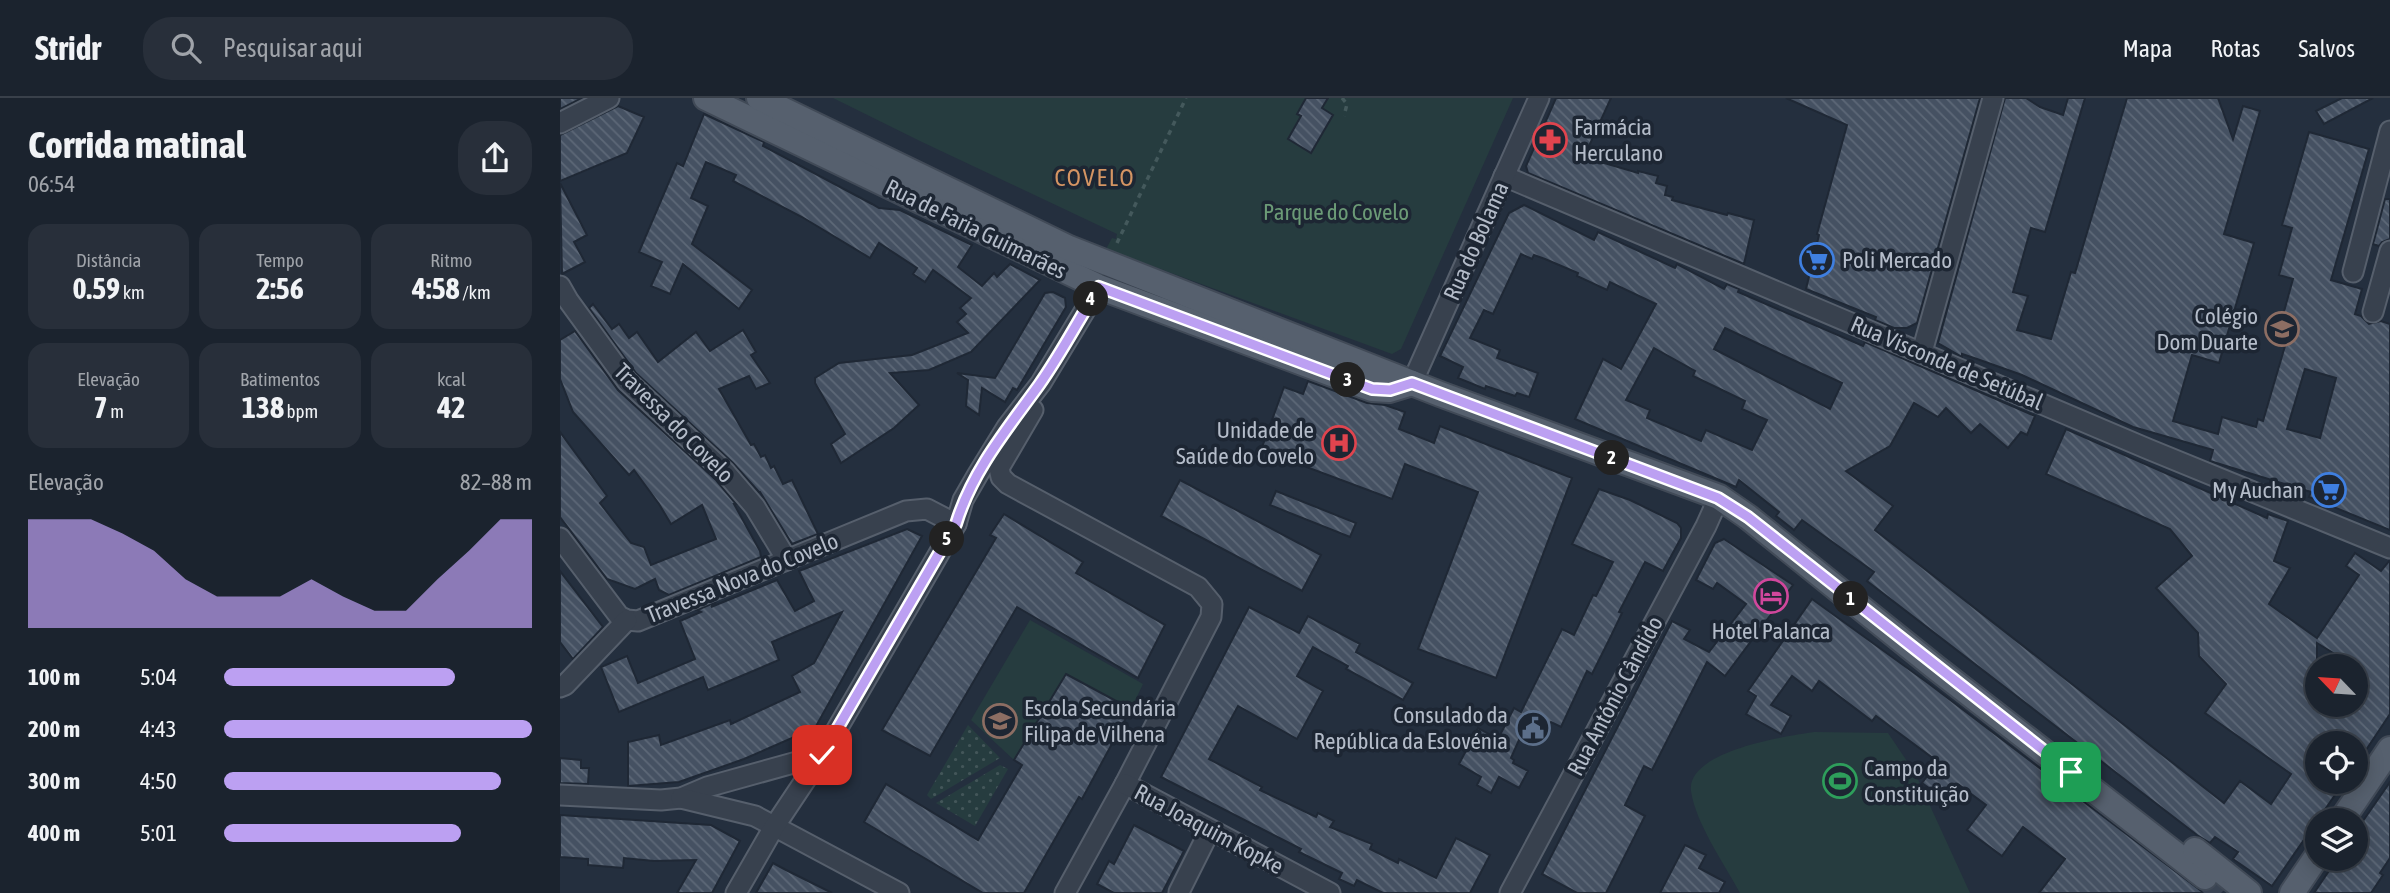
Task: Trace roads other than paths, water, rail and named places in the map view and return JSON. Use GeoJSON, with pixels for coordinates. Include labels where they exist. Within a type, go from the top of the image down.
{"type":"FeatureCollection","features":[{"type":"Feature","properties":{"kind":"main road","name":"Rua de Faria Guimarães"},"geometry":{"type":"LineString","coordinates":[[706,98],[1099,287],[1372,389],[1390,390],[1412,383]]}},
{"type":"Feature","properties":{"kind":"main road","name":"Rua de Faria Guimarães"},"geometry":{"type":"LineString","coordinates":[[759,98],[1069,248],[1165,288],[1718,498],[1748,517],[1936,668],[2205,877]]}},
{"type":"Feature","properties":{"kind":"main road","name":"Rua de Faria Guimarães"},"geometry":{"type":"LineString","coordinates":[[1936,668],[1953,667],[1966,671],[2249,893]]}},
{"type":"Feature","properties":{"kind":"main road"},"geometry":{"type":"LineString","coordinates":[[2350,808],[2390,749]]}},
{"type":"Feature","properties":{"kind":"main road"},"geometry":{"type":"LineString","coordinates":[[2292,893],[2307,871]]}},
{"type":"Feature","properties":{"kind":"street"},"geometry":{"type":"LineString","coordinates":[[560,122],[610,98]]}},
{"type":"Feature","properties":{"kind":"street","name":"Rua do Bolama"},"geometry":{"type":"LineString","coordinates":[[1412,383],[1539,98]]}},
{"type":"Feature","properties":{"kind":"street"},"geometry":{"type":"LineString","coordinates":[[1922,352],[1993,98]]}},
{"type":"Feature","properties":{"kind":"street"},"geometry":{"type":"LineString","coordinates":[[2353,272],[2390,131]]}},
{"type":"Feature","properties":{"kind":"street","name":"Rua Visconde de Setúbal"},"geometry":{"type":"LineString","coordinates":[[1504,176],[2148,449],[2390,548]]}},
{"type":"Feature","properties":{"kind":"street"},"geometry":{"type":"LineString","coordinates":[[2373,312],[2390,251]]}},
{"type":"Feature","properties":{"kind":"street"},"geometry":{"type":"LineString","coordinates":[[736,893],[774,827],[822,755],[956,524],[963,500],[985,462],[1007,427],[1041,383],[1099,287],[1113,281],[1152,292],[1165,288]]}},
{"type":"Feature","properties":{"kind":"street","name":"Travessa do Covelo"},"geometry":{"type":"LineString","coordinates":[[563,297],[628,381],[726,472],[755,507],[787,561]]}},
{"type":"Feature","properties":{"kind":"street"},"geometry":{"type":"LineString","coordinates":[[1041,383],[1034,408],[999,468],[1001,477],[1008,484],[1198,587],[1212,604],[1211,617],[1071,891]]}},
{"type":"Feature","properties":{"kind":"street","name":"Rua António Cândido"},"geometry":{"type":"LineString","coordinates":[[1510,893],[1706,526],[1718,498]]}},
{"type":"Feature","properties":{"kind":"street","name":"Travessa Nova do Covelo"},"geometry":{"type":"LineString","coordinates":[[560,538],[619,616],[627,621],[638,621],[906,511],[927,509],[956,524]]}},
{"type":"Feature","properties":{"kind":"street"},"geometry":{"type":"LineString","coordinates":[[560,687],[627,621]]}},
{"type":"Feature","properties":{"kind":"street"},"geometry":{"type":"LineString","coordinates":[[560,795],[661,800],[681,798],[707,787],[822,755]]}},
{"type":"Feature","properties":{"kind":"street","name":"Rua Joaquim Kopke"},"geometry":{"type":"LineString","coordinates":[[1125,784],[1331,893]]}},
{"type":"Feature","properties":{"kind":"street"},"geometry":{"type":"LineString","coordinates":[[681,798],[755,816],[899,893]]}},
{"type":"Feature","properties":{"kind":"street"},"geometry":{"type":"LineString","coordinates":[[1178,892],[1210,830]]}},
{"type":"Feature","properties":{"kind":"tunnel"},"geometry":{"type":"LineString","coordinates":[[2205,877],[2221,893]]}},
{"type":"Feature","properties":{"kind":"place","name":"Farmácia Herculano"},"geometry":{"type":"Point","coordinates":[1550,140]}},
{"type":"Feature","properties":{"kind":"place","name":"Poli Mercado"},"geometry":{"type":"Point","coordinates":[1817,260]}},
{"type":"Feature","properties":{"kind":"place","name":"Colégio Dom Duarte"},"geometry":{"type":"Point","coordinates":[2282,329]}},
{"type":"Feature","properties":{"kind":"place","name":"Unidade de Saúde do Covelo"},"geometry":{"type":"Point","coordinates":[1339,443]}},
{"type":"Feature","properties":{"kind":"place","name":"My Auchan"},"geometry":{"type":"Point","coordinates":[2329,490]}},
{"type":"Feature","properties":{"kind":"place","name":"Hotel Palanca"},"geometry":{"type":"Point","coordinates":[1771,596]}},
{"type":"Feature","properties":{"kind":"place","name":"Escola Secundária Filipa de Vilhena"},"geometry":{"type":"Point","coordinates":[1000,721]}},
{"type":"Feature","properties":{"kind":"place","name":"Consulado da República da Eslovénia"},"geometry":{"type":"Point","coordinates":[1533,728]}},
{"type":"Feature","properties":{"kind":"place","name":"Campo da Constituição"},"geometry":{"type":"Point","coordinates":[1840,781]}},
{"type":"Feature","properties":{"kind":"district","name":"COVELO"},"geometry":{"type":"Point","coordinates":[1095,177]}},
{"type":"Feature","properties":{"kind":"park label","name":"Parque do Covelo"},"geometry":{"type":"Point","coordinates":[1336,212]}}]}
